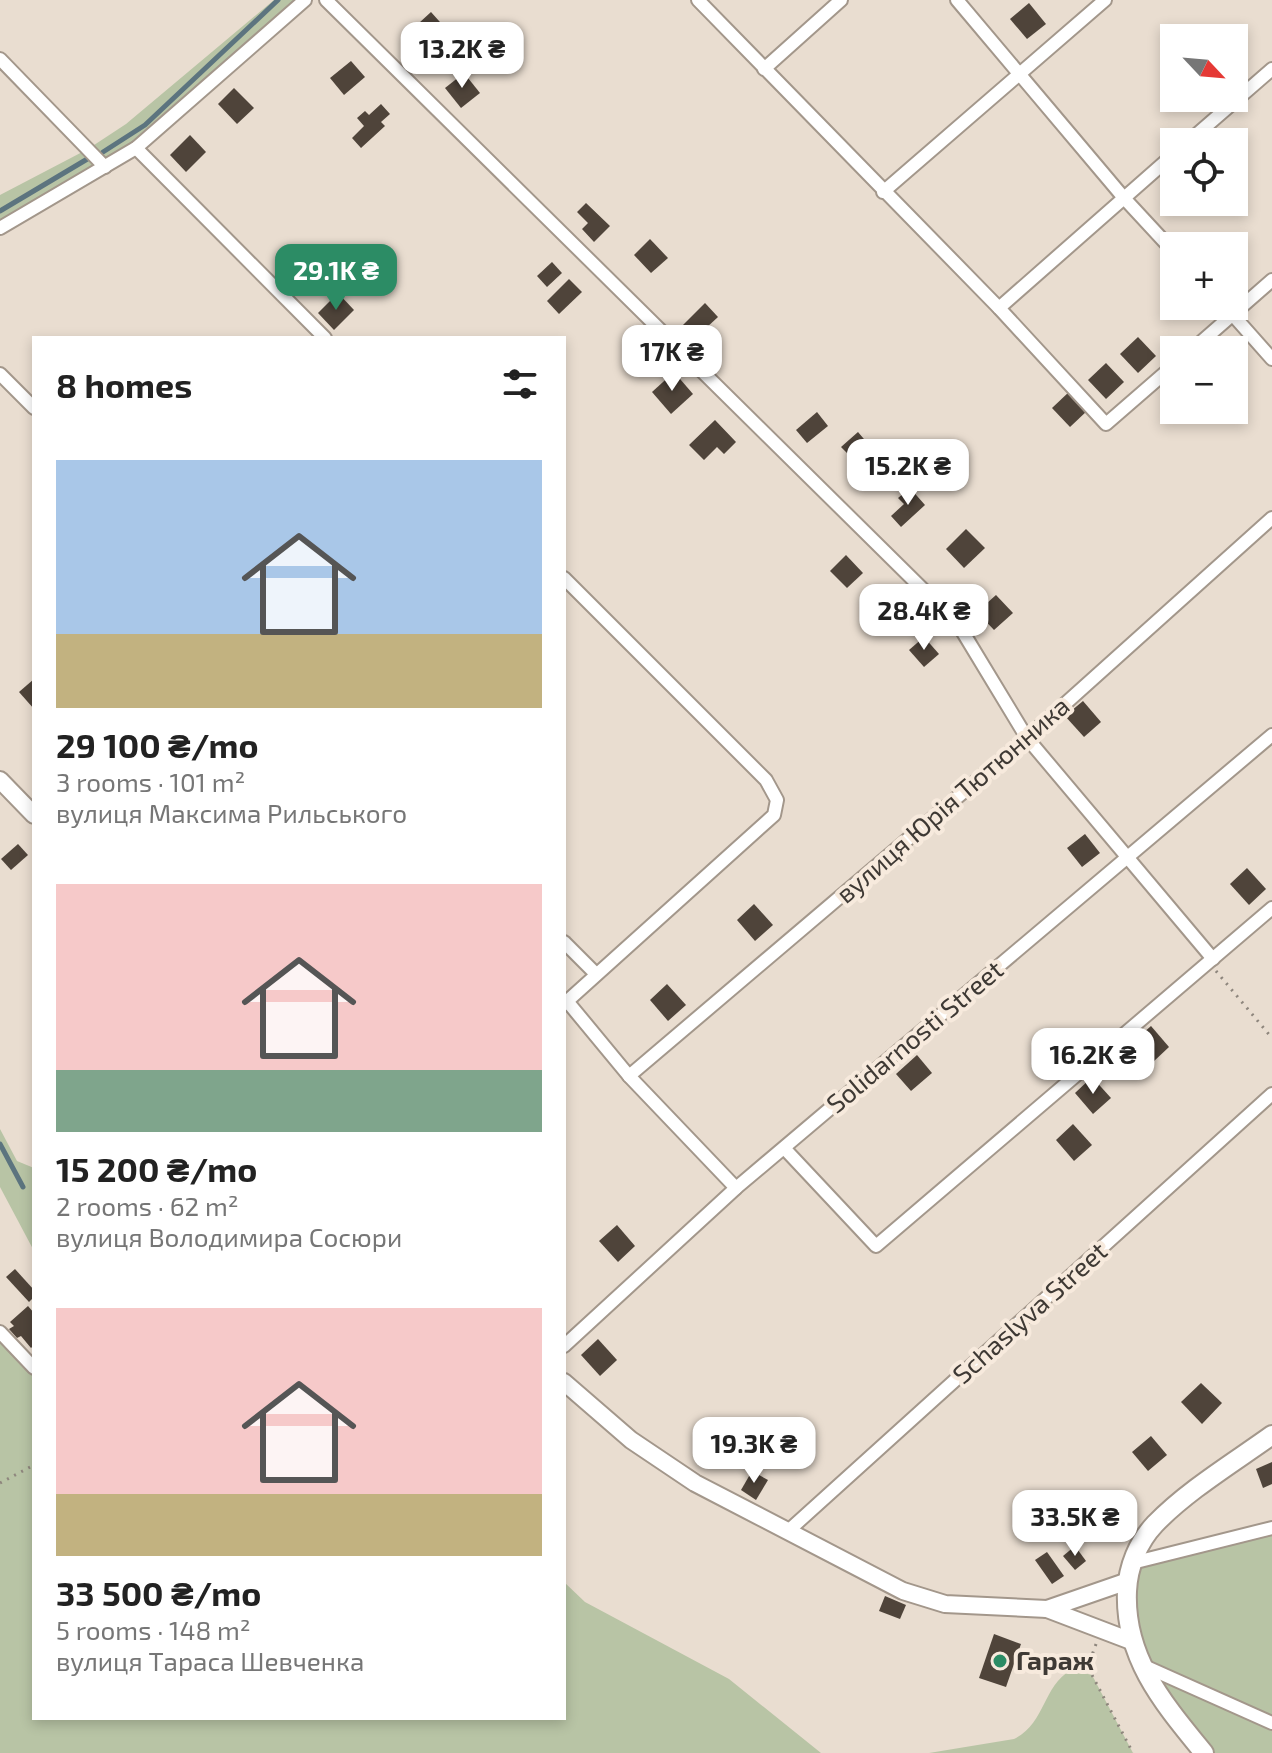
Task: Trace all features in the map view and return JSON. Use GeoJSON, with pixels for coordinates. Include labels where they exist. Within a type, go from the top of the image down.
{"type":"FeatureCollection","features":[{"type":"Feature","properties":{"kind":"main road"},"geometry":{"type":"LineString","coordinates":[[1204,1753],[1166,1706],[1131,1641],[1127,1606],[1130,1572],[1152,1527],[1171,1509],[1272,1435]]}},
{"type":"Feature","properties":{"kind":"street"},"geometry":{"type":"LineString","coordinates":[[0,228],[136,148],[305,0]]}},
{"type":"Feature","properties":{"kind":"street"},"geometry":{"type":"LineString","coordinates":[[326,0],[958,624],[1027,738],[1213,959]]}},
{"type":"Feature","properties":{"kind":"street"},"geometry":{"type":"LineString","coordinates":[[698,0],[999,308],[1106,424],[1160,377]]}},
{"type":"Feature","properties":{"kind":"street"},"geometry":{"type":"LineString","coordinates":[[764,69],[841,0]]}},
{"type":"Feature","properties":{"kind":"street"},"geometry":{"type":"LineString","coordinates":[[957,0],[1018,75],[1160,237]]}},
{"type":"Feature","properties":{"kind":"street"},"geometry":{"type":"LineString","coordinates":[[883,192],[1105,0]]}},
{"type":"Feature","properties":{"kind":"street"},"geometry":{"type":"LineString","coordinates":[[0,59],[105,167]]}},
{"type":"Feature","properties":{"kind":"street"},"geometry":{"type":"LineString","coordinates":[[1204,128],[1272,69]]}},
{"type":"Feature","properties":{"kind":"street"},"geometry":{"type":"LineString","coordinates":[[136,148],[323,336]]}},
{"type":"Feature","properties":{"kind":"street"},"geometry":{"type":"LineString","coordinates":[[999,308],[1160,166]]}},
{"type":"Feature","properties":{"kind":"street"},"geometry":{"type":"LineString","coordinates":[[1248,297],[1272,280]]}},
{"type":"Feature","properties":{"kind":"street"},"geometry":{"type":"LineString","coordinates":[[1205,336],[1220,320]]}},
{"type":"Feature","properties":{"kind":"street"},"geometry":{"type":"LineString","coordinates":[[1238,320],[1272,359]]}},
{"type":"Feature","properties":{"kind":"street"},"geometry":{"type":"LineString","coordinates":[[0,374],[32,406]]}},
{"type":"Feature","properties":{"kind":"street","name":"вулиця Юрія Тютюнника"},"geometry":{"type":"LineString","coordinates":[[629,1076],[1027,738],[1272,518]]}},
{"type":"Feature","properties":{"kind":"street"},"geometry":{"type":"LineString","coordinates":[[566,580],[766,780],[777,800],[774,815],[566,1003],[629,1076],[736,1188]]}},
{"type":"Feature","properties":{"kind":"street","name":"Solidarnosti Street"},"geometry":{"type":"LineString","coordinates":[[566,1344],[736,1188],[1272,735]]}},
{"type":"Feature","properties":{"kind":"street"},"geometry":{"type":"LineString","coordinates":[[0,780],[32,813]]}},
{"type":"Feature","properties":{"kind":"street"},"geometry":{"type":"LineString","coordinates":[[784,1148],[876,1246],[1272,908]]}},
{"type":"Feature","properties":{"kind":"street"},"geometry":{"type":"LineString","coordinates":[[566,944],[596,974]]}},
{"type":"Feature","properties":{"kind":"street","name":"Schaslyva Street"},"geometry":{"type":"LineString","coordinates":[[787,1532],[1272,1094]]}},
{"type":"Feature","properties":{"kind":"street"},"geometry":{"type":"LineString","coordinates":[[0,1332],[32,1366]]}},
{"type":"Feature","properties":{"kind":"street"},"geometry":{"type":"LineString","coordinates":[[566,1384],[609,1423],[695,1483],[903,1591],[930,1600],[962,1605],[1047,1609],[1131,1641]]}},
{"type":"Feature","properties":{"kind":"street"},"geometry":{"type":"LineString","coordinates":[[1047,1609],[1130,1572],[1272,1528]]}},
{"type":"Feature","properties":{"kind":"street"},"geometry":{"type":"LineString","coordinates":[[1142,1665],[1272,1723]]}},
{"type":"Feature","properties":{"kind":"path"},"geometry":{"type":"LineString","coordinates":[[1213,959],[1216,970],[1272,1038]]}},
{"type":"Feature","properties":{"kind":"path"},"geometry":{"type":"LineString","coordinates":[[0,1483],[32,1466]]}},
{"type":"Feature","properties":{"kind":"path"},"geometry":{"type":"LineString","coordinates":[[1101,1629],[1091,1658],[1092,1675],[1133,1753]]}},
{"type":"Feature","properties":{"kind":"green space"},"geometry":{"type":"Polygon","coordinates":[[[274,0],[305,0],[136,148],[0,228],[0,195],[88,149],[126,124],[274,0]]]}},
{"type":"Feature","properties":{"kind":"green space"},"geometry":{"type":"Polygon","coordinates":[[[0,1129],[17,1161],[32,1167],[32,1247],[0,1187],[0,1129]]]}},
{"type":"Feature","properties":{"kind":"green space"},"geometry":{"type":"Polygon","coordinates":[[[0,1332],[32,1366],[32,1720],[566,1720],[566,1584],[585,1602],[729,1679],[821,1753],[0,1753],[0,1332]]]}},
{"type":"Feature","properties":{"kind":"green space"},"geometry":{"type":"Polygon","coordinates":[[[1272,1528],[1272,1753],[1204,1753],[1131,1641],[1132,1563],[1272,1528]]]}},
{"type":"Feature","properties":{"kind":"green space"},"geometry":{"type":"Polygon","coordinates":[[[1071,1670],[1092,1675],[1133,1753],[929,1753],[1014,1739],[1032,1724],[1054,1686],[1071,1670]]]}},
{"type":"Feature","properties":{"kind":"building"},"geometry":{"type":"Polygon","coordinates":[[[1029,3],[1046,24],[1027,39],[1010,19],[1029,3]]]}},
{"type":"Feature","properties":{"kind":"building"},"geometry":{"type":"Polygon","coordinates":[[[431,12],[456,40],[423,71],[404,51],[426,31],[419,23],[431,12]]]}},
{"type":"Feature","properties":{"kind":"building"},"geometry":{"type":"Polygon","coordinates":[[[351,61],[365,77],[344,95],[330,78],[351,61]]]}},
{"type":"Feature","properties":{"kind":"building"},"geometry":{"type":"Polygon","coordinates":[[[464,73],[480,93],[461,108],[445,88],[464,73]]]}},
{"type":"Feature","properties":{"kind":"building"},"geometry":{"type":"Polygon","coordinates":[[[234,88],[254,108],[237,124],[218,104],[234,88]]]}},
{"type":"Feature","properties":{"kind":"building"},"geometry":{"type":"Polygon","coordinates":[[[381,104],[390,114],[381,122],[385,126],[361,148],[352,138],[364,126],[357,118],[365,111],[369,115],[381,104]]]}},
{"type":"Feature","properties":{"kind":"building"},"geometry":{"type":"Polygon","coordinates":[[[190,135],[206,152],[186,172],[170,155],[190,135]]]}},
{"type":"Feature","properties":{"kind":"building"},"geometry":{"type":"Polygon","coordinates":[[[586,203],[610,226],[594,242],[582,229],[588,223],[577,212],[586,203]]]}},
{"type":"Feature","properties":{"kind":"building"},"geometry":{"type":"Polygon","coordinates":[[[650,239],[668,258],[651,273],[634,255],[650,239]]]}},
{"type":"Feature","properties":{"kind":"building"},"geometry":{"type":"Polygon","coordinates":[[[552,262],[562,273],[547,287],[537,276],[552,262]]]}},
{"type":"Feature","properties":{"kind":"building"},"geometry":{"type":"Polygon","coordinates":[[[569,279],[582,292],[559,314],[547,301],[569,279]]]}},
{"type":"Feature","properties":{"kind":"building"},"geometry":{"type":"Polygon","coordinates":[[[338,293],[354,310],[334,330],[318,313],[338,293]]]}},
{"type":"Feature","properties":{"kind":"building"},"geometry":{"type":"Polygon","coordinates":[[[705,303],[718,317],[692,341],[680,328],[705,303]]]}},
{"type":"Feature","properties":{"kind":"building"},"geometry":{"type":"Polygon","coordinates":[[[1138,337],[1156,356],[1138,373],[1120,354],[1138,337]]]}},
{"type":"Feature","properties":{"kind":"building"},"geometry":{"type":"Polygon","coordinates":[[[1106,363],[1124,382],[1106,399],[1088,380],[1106,363]]]}},
{"type":"Feature","properties":{"kind":"building"},"geometry":{"type":"Polygon","coordinates":[[[674,372],[693,394],[671,414],[652,392],[674,372]]]}},
{"type":"Feature","properties":{"kind":"building"},"geometry":{"type":"Polygon","coordinates":[[[1070,391],[1088,410],[1070,427],[1052,408],[1070,391]]]}},
{"type":"Feature","properties":{"kind":"building"},"geometry":{"type":"Polygon","coordinates":[[[817,412],[828,426],[807,443],[796,430],[817,412]]]}},
{"type":"Feature","properties":{"kind":"building"},"geometry":{"type":"Polygon","coordinates":[[[715,420],[736,442],[724,454],[717,447],[704,460],[689,445],[715,420]]]}},
{"type":"Feature","properties":{"kind":"building"},"geometry":{"type":"Polygon","coordinates":[[[858,432],[877,460],[861,475],[851,465],[853,459],[841,447],[858,432]]]}},
{"type":"Feature","properties":{"kind":"building"},"geometry":{"type":"Polygon","coordinates":[[[910,488],[925,505],[901,527],[891,516],[904,504],[898,498],[910,488]]]}},
{"type":"Feature","properties":{"kind":"building"},"geometry":{"type":"Polygon","coordinates":[[[966,529],[985,548],[964,568],[946,549],[966,529]]]}},
{"type":"Feature","properties":{"kind":"building"},"geometry":{"type":"Polygon","coordinates":[[[846,555],[863,573],[847,588],[830,571],[846,555]]]}},
{"type":"Feature","properties":{"kind":"building"},"geometry":{"type":"Polygon","coordinates":[[[885,591],[907,615],[885,635],[863,611],[885,591]]]}},
{"type":"Feature","properties":{"kind":"building"},"geometry":{"type":"Polygon","coordinates":[[[996,595],[1013,613],[994,630],[977,612],[996,595]]]}},
{"type":"Feature","properties":{"kind":"building"},"geometry":{"type":"Polygon","coordinates":[[[924,637],[939,654],[924,667],[909,650],[924,637]]]}},
{"type":"Feature","properties":{"kind":"building"},"geometry":{"type":"Polygon","coordinates":[[[32,681],[32,707],[19,692],[32,681]]]}},
{"type":"Feature","properties":{"kind":"building"},"geometry":{"type":"Polygon","coordinates":[[[1083,701],[1101,722],[1084,737],[1065,716],[1083,701]]]}},
{"type":"Feature","properties":{"kind":"building"},"geometry":{"type":"Polygon","coordinates":[[[1085,834],[1100,853],[1082,867],[1067,848],[1085,834]]]}},
{"type":"Feature","properties":{"kind":"building"},"geometry":{"type":"Polygon","coordinates":[[[18,844],[28,855],[11,870],[1,859],[18,844]]]}},
{"type":"Feature","properties":{"kind":"building"},"geometry":{"type":"Polygon","coordinates":[[[1247,868],[1266,889],[1249,905],[1230,884],[1247,868]]]}},
{"type":"Feature","properties":{"kind":"building"},"geometry":{"type":"Polygon","coordinates":[[[754,904],[773,925],[755,941],[737,920],[754,904]]]}},
{"type":"Feature","properties":{"kind":"building"},"geometry":{"type":"Polygon","coordinates":[[[667,984],[686,1005],[668,1021],[650,1000],[667,984]]]}},
{"type":"Feature","properties":{"kind":"building"},"geometry":{"type":"Polygon","coordinates":[[[1151,1026],[1169,1047],[1152,1063],[1133,1042],[1151,1026]]]}},
{"type":"Feature","properties":{"kind":"building"},"geometry":{"type":"Polygon","coordinates":[[[917,1055],[932,1073],[911,1091],[896,1074],[917,1055]]]}},
{"type":"Feature","properties":{"kind":"building"},"geometry":{"type":"Polygon","coordinates":[[[1092,1077],[1111,1098],[1093,1114],[1075,1093],[1092,1077]]]}},
{"type":"Feature","properties":{"kind":"building"},"geometry":{"type":"Polygon","coordinates":[[[1073,1124],[1092,1145],[1074,1161],[1056,1140],[1073,1124]]]}},
{"type":"Feature","properties":{"kind":"building"},"geometry":{"type":"Polygon","coordinates":[[[617,1225],[635,1246],[618,1262],[599,1241],[617,1225]]]}},
{"type":"Feature","properties":{"kind":"building"},"geometry":{"type":"Polygon","coordinates":[[[15,1269],[32,1288],[32,1299],[29,1302],[6,1277],[15,1269]]]}},
{"type":"Feature","properties":{"kind":"building"},"geometry":{"type":"Polygon","coordinates":[[[28,1306],[32,1311],[31,1348],[21,1336],[17,1338],[9,1329],[14,1326],[10,1322],[28,1306]]]}},
{"type":"Feature","properties":{"kind":"building"},"geometry":{"type":"Polygon","coordinates":[[[598,1339],[617,1360],[600,1376],[581,1355],[598,1339]]]}},
{"type":"Feature","properties":{"kind":"building"},"geometry":{"type":"Polygon","coordinates":[[[1201,1383],[1222,1403],[1202,1424],[1181,1402],[1201,1383]]]}},
{"type":"Feature","properties":{"kind":"building"},"geometry":{"type":"Polygon","coordinates":[[[1151,1436],[1167,1455],[1148,1471],[1132,1452],[1151,1436]]]}},
{"type":"Feature","properties":{"kind":"building"},"geometry":{"type":"Polygon","coordinates":[[[1272,1462],[1272,1484],[1263,1488],[1256,1469],[1272,1462]]]}},
{"type":"Feature","properties":{"kind":"building"},"geometry":{"type":"Polygon","coordinates":[[[752,1471],[768,1480],[756,1500],[741,1490],[752,1471]]]}},
{"type":"Feature","properties":{"kind":"building"},"geometry":{"type":"Polygon","coordinates":[[[1075,1546],[1086,1561],[1075,1570],[1063,1556],[1075,1546]]]}},
{"type":"Feature","properties":{"kind":"building"},"geometry":{"type":"Polygon","coordinates":[[[1047,1552],[1064,1576],[1052,1584],[1035,1560],[1047,1552]]]}},
{"type":"Feature","properties":{"kind":"building"},"geometry":{"type":"Polygon","coordinates":[[[885,1596],[906,1605],[900,1619],[879,1611],[885,1596]]]}},
{"type":"Feature","properties":{"kind":"building","name":"Гараж"},"geometry":{"type":"Polygon","coordinates":[[[994,1634],[1021,1644],[1006,1687],[979,1678],[994,1634]]]}},
{"type":"Feature","properties":{"kind":"waterway"},"geometry":{"type":"LineString","coordinates":[[103,152],[145,125],[278,0]]}},
{"type":"Feature","properties":{"kind":"waterway"},"geometry":{"type":"LineString","coordinates":[[0,211],[89,158]]}},
{"type":"Feature","properties":{"kind":"waterway"},"geometry":{"type":"LineString","coordinates":[[0,1144],[23,1187]]}},
{"type":"Feature","properties":{"kind":"place","name":"Гараж"},"geometry":{"type":"Point","coordinates":[1000,1661]}}]}
